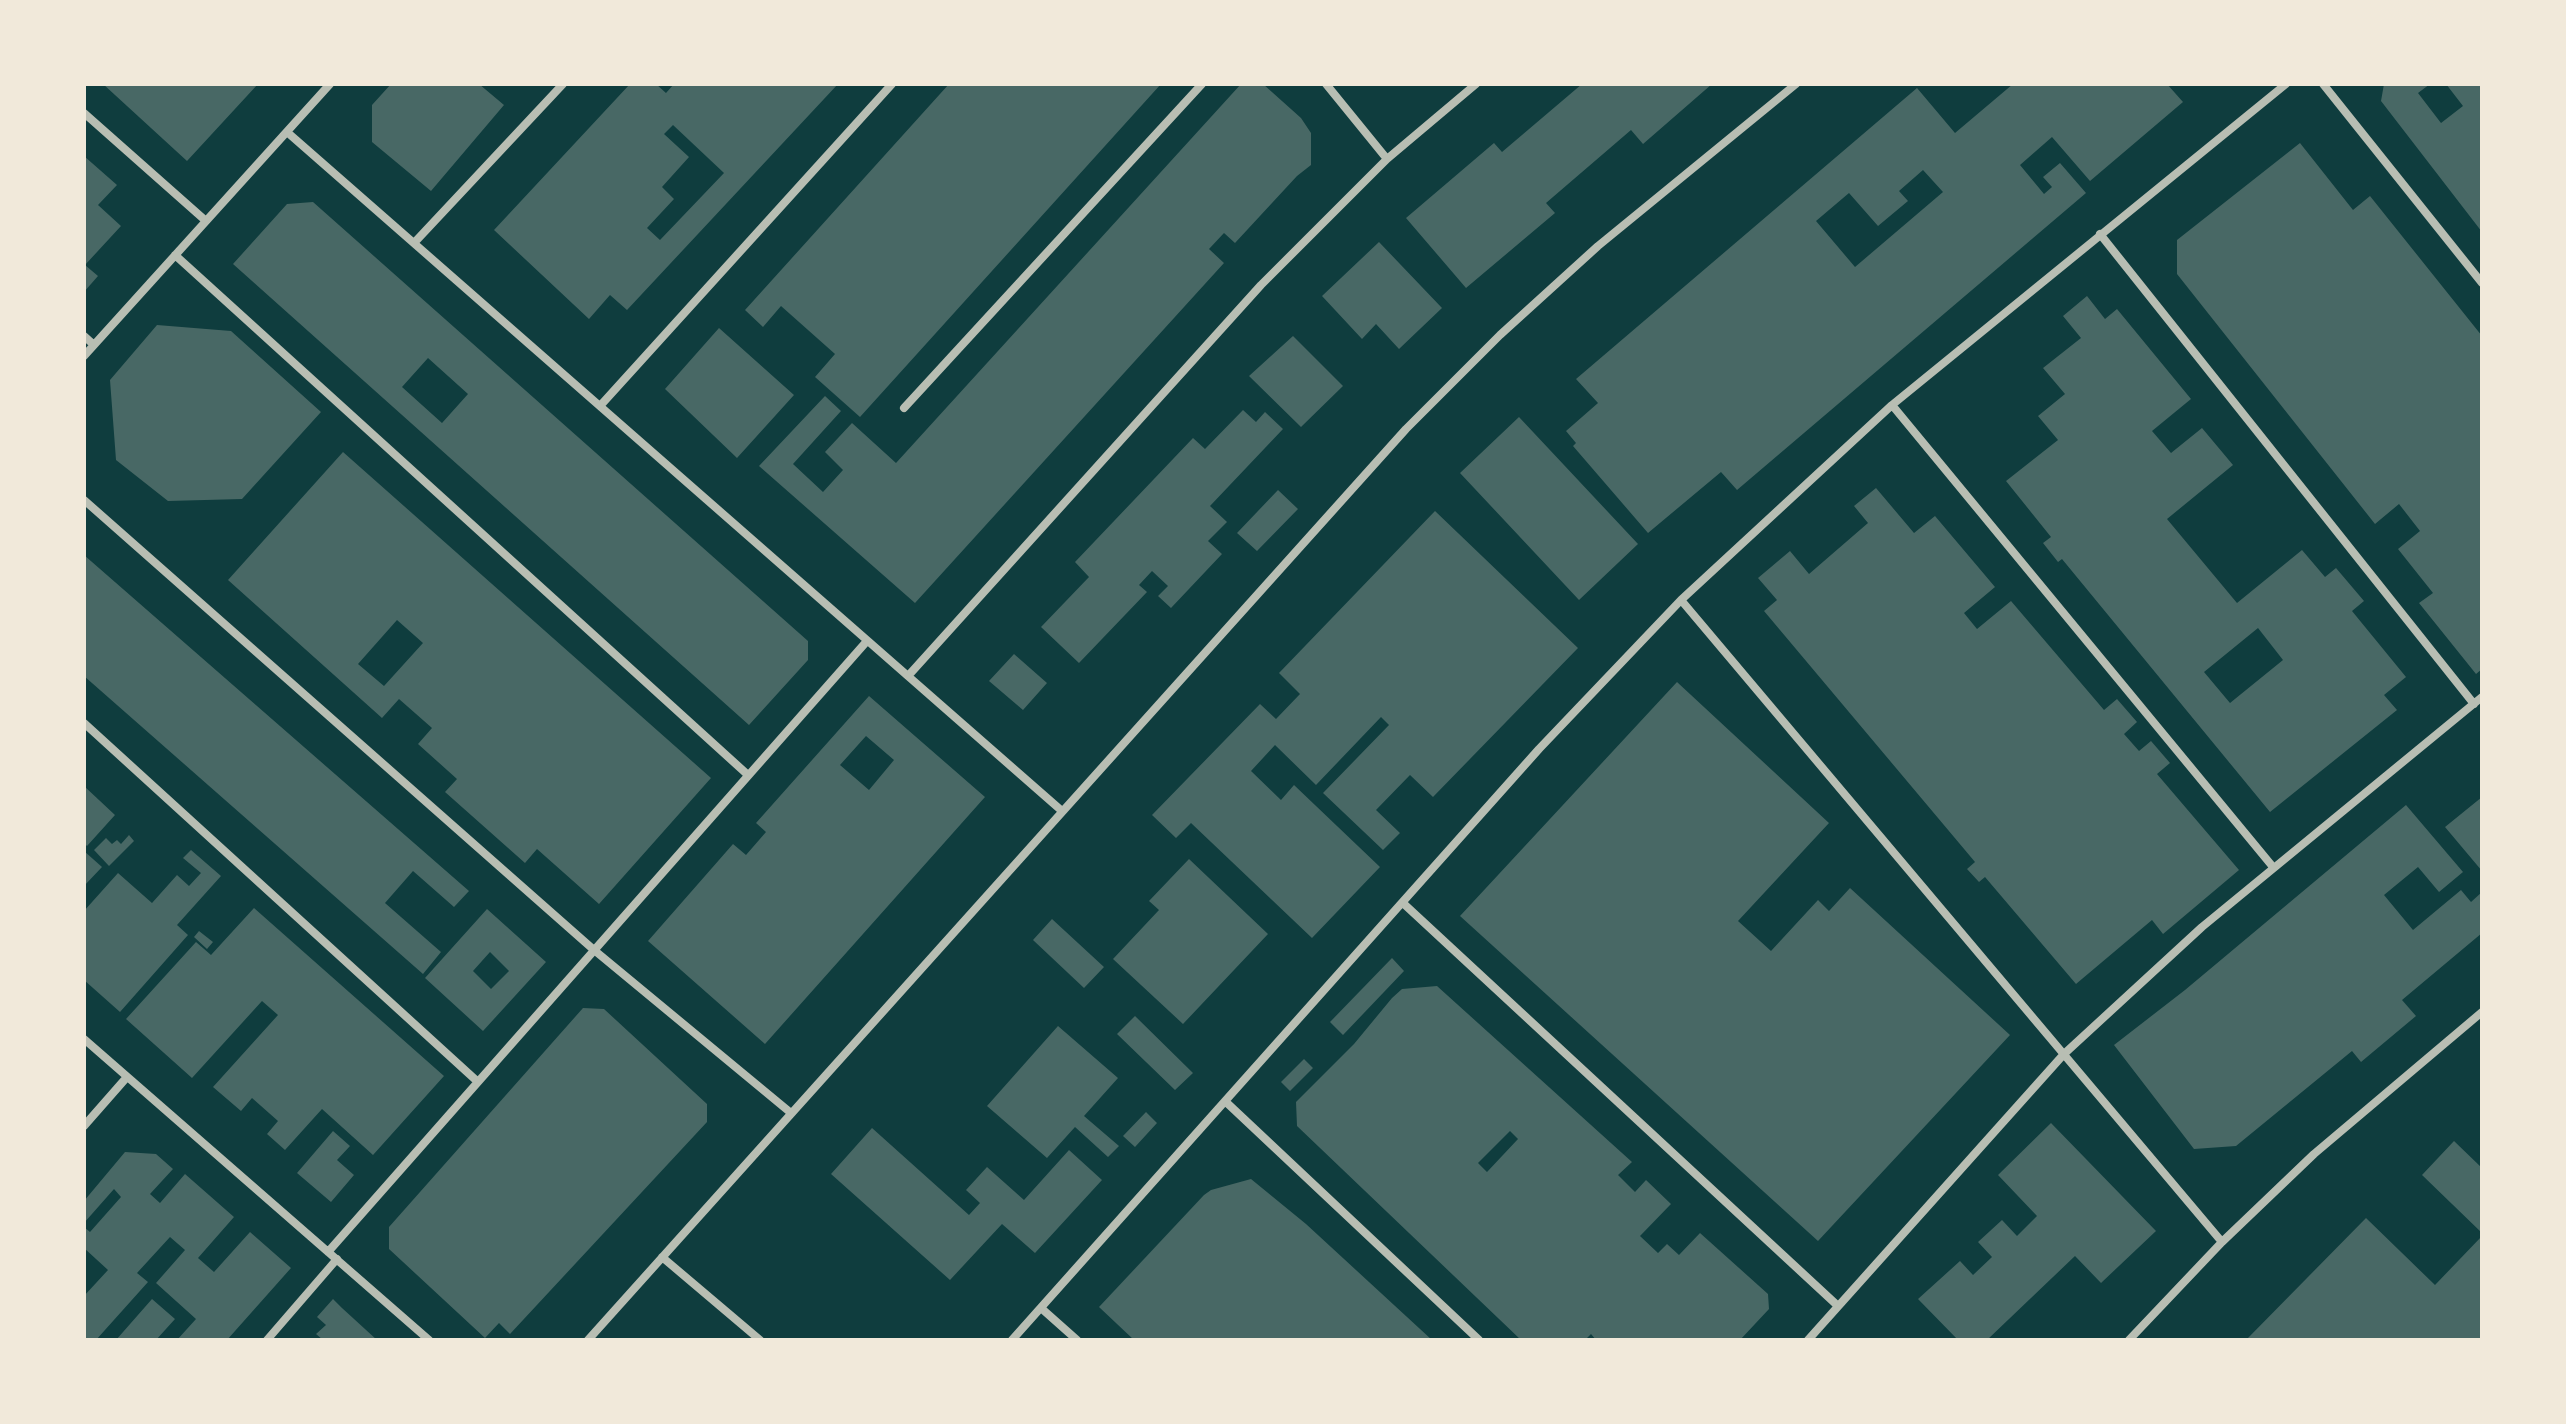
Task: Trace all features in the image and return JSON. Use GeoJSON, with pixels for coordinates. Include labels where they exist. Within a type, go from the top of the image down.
{"type":"FeatureCollection","features":[{"type":"Feature","properties":{"kind":"street"},"geometry":{"type":"LineString","coordinates":[[84,356],[330,84]]}},
{"type":"Feature","properties":{"kind":"street"},"geometry":{"type":"LineString","coordinates":[[414,243],[563,84]]}},
{"type":"Feature","properties":{"kind":"street"},"geometry":{"type":"LineString","coordinates":[[600,406],[892,84]]}},
{"type":"Feature","properties":{"kind":"street"},"geometry":{"type":"LineString","coordinates":[[904,408],[1202,84]]}},
{"type":"Feature","properties":{"kind":"street"},"geometry":{"type":"LineString","coordinates":[[1326,84],[1387,159]]}},
{"type":"Feature","properties":{"kind":"street"},"geometry":{"type":"LineString","coordinates":[[908,676],[1261,285],[1387,159],[1476,84]]}},
{"type":"Feature","properties":{"kind":"street"},"geometry":{"type":"LineString","coordinates":[[588,1340],[1406,429],[1500,335],[1598,246],[1796,84]]}},
{"type":"Feature","properties":{"kind":"street"},"geometry":{"type":"LineString","coordinates":[[1012,1340],[1539,749],[1681,600],[1892,405],[2286,84]]}},
{"type":"Feature","properties":{"kind":"street"},"geometry":{"type":"LineString","coordinates":[[2323,84],[2482,283]]}},
{"type":"Feature","properties":{"kind":"street"},"geometry":{"type":"LineString","coordinates":[[84,113],[206,221]]}},
{"type":"Feature","properties":{"kind":"street"},"geometry":{"type":"LineString","coordinates":[[287,132],[1062,811]]}},
{"type":"Feature","properties":{"kind":"street"},"geometry":{"type":"LineString","coordinates":[[2100,234],[2474,704]]}},
{"type":"Feature","properties":{"kind":"street"},"geometry":{"type":"LineString","coordinates":[[175,255],[748,775]]}},
{"type":"Feature","properties":{"kind":"street"},"geometry":{"type":"LineString","coordinates":[[84,336],[94,345]]}},
{"type":"Feature","properties":{"kind":"street"},"geometry":{"type":"LineString","coordinates":[[1892,405],[2273,867]]}},
{"type":"Feature","properties":{"kind":"street"},"geometry":{"type":"LineString","coordinates":[[84,500],[594,950],[791,1113]]}},
{"type":"Feature","properties":{"kind":"street"},"geometry":{"type":"LineString","coordinates":[[1681,600],[2222,1242]]}},
{"type":"Feature","properties":{"kind":"street"},"geometry":{"type":"LineString","coordinates":[[328,1252],[867,641]]}},
{"type":"Feature","properties":{"kind":"street"},"geometry":{"type":"LineString","coordinates":[[1808,1340],[2064,1054],[2202,927],[2482,697]]}},
{"type":"Feature","properties":{"kind":"street"},"geometry":{"type":"LineString","coordinates":[[84,723],[478,1082]]}},
{"type":"Feature","properties":{"kind":"street"},"geometry":{"type":"LineString","coordinates":[[1404,904],[1838,1306]]}},
{"type":"Feature","properties":{"kind":"street"},"geometry":{"type":"LineString","coordinates":[[2129,1340],[2222,1242],[2314,1154],[2482,1012]]}},
{"type":"Feature","properties":{"kind":"street"},"geometry":{"type":"LineString","coordinates":[[84,1039],[429,1340]]}},
{"type":"Feature","properties":{"kind":"street"},"geometry":{"type":"LineString","coordinates":[[84,1126],[127,1077]]}},
{"type":"Feature","properties":{"kind":"street"},"geometry":{"type":"LineString","coordinates":[[1226,1102],[1479,1340]]}},
{"type":"Feature","properties":{"kind":"street"},"geometry":{"type":"LineString","coordinates":[[662,1257],[760,1340]]}},
{"type":"Feature","properties":{"kind":"street"},"geometry":{"type":"LineString","coordinates":[[267,1340],[337,1259]]}},
{"type":"Feature","properties":{"kind":"street"},"geometry":{"type":"LineString","coordinates":[[1041,1308],[1077,1340]]}},
{"type":"Feature","properties":{"kind":"building"},"geometry":{"type":"Polygon","coordinates":[[[103,84],[258,84],[187,161],[103,84]]]}},
{"type":"Feature","properties":{"kind":"building"},"geometry":{"type":"Polygon","coordinates":[[[391,84],[479,84],[504,105],[431,191],[372,142],[372,105],[391,84]]]}},
{"type":"Feature","properties":{"kind":"building"},"geometry":{"type":"Polygon","coordinates":[[[630,84],[656,84],[666,93],[674,84],[838,84],[627,310],[610,295],[589,319],[494,230],[630,84]],[[673,125],[664,134],[689,157],[662,187],[674,199],[647,228],[660,240],[724,173],[673,125]]]}},
{"type":"Feature","properties":{"kind":"building"},"geometry":{"type":"Polygon","coordinates":[[[949,84],[1161,84],[860,417],[815,377],[835,354],[781,306],[763,327],[745,310],[949,84]]]}},
{"type":"Feature","properties":{"kind":"building"},"geometry":{"type":"Polygon","coordinates":[[[1241,84],[1263,84],[1301,118],[1311,133],[1311,165],[1235,243],[1224,233],[1209,249],[1224,263],[915,603],[759,466],[825,396],[841,411],[793,464],[823,492],[843,470],[825,452],[852,423],[896,463],[1241,84]]]}},
{"type":"Feature","properties":{"kind":"building"},"geometry":{"type":"Polygon","coordinates":[[[1582,84],[1712,84],[1643,144],[1631,130],[1546,203],[1555,213],[1466,288],[1406,218],[1494,143],[1502,152],[1582,84]]]}},
{"type":"Feature","properties":{"kind":"building"},"geometry":{"type":"Polygon","coordinates":[[[2013,84],[2167,84],[2183,102],[2090,181],[2052,137],[2020,165],[2044,194],[2052,187],[2043,177],[2060,163],[2086,193],[1737,490],[1721,472],[1648,533],[1573,446],[1576,443],[1566,431],[1598,403],[1576,379],[1917,88],[1955,133],[2013,84]],[[1923,170],[1899,191],[1908,201],[1878,226],[1849,193],[1816,221],[1855,267],[1943,192],[1923,170]]]}},
{"type":"Feature","properties":{"kind":"building"},"geometry":{"type":"Polygon","coordinates":[[[2384,84],[2430,84],[2418,93],[2441,123],[2463,106],[2446,84],[2482,84],[2482,232],[2381,101],[2384,84]]]}},
{"type":"Feature","properties":{"kind":"building"},"geometry":{"type":"Polygon","coordinates":[[[2300,143],[2353,210],[2370,196],[2482,336],[2482,669],[2476,674],[2419,603],[2433,593],[2398,549],[2420,531],[2399,504],[2375,524],[2177,274],[2177,240],[2300,143]]]}},
{"type":"Feature","properties":{"kind":"building"},"geometry":{"type":"Polygon","coordinates":[[[84,156],[117,185],[98,205],[121,226],[85,265],[98,276],[84,292],[84,156]]]}},
{"type":"Feature","properties":{"kind":"building"},"geometry":{"type":"Polygon","coordinates":[[[313,202],[808,641],[808,660],[749,725],[233,264],[287,204],[313,202]],[[428,358],[402,387],[442,423],[468,394],[428,358]]]}},
{"type":"Feature","properties":{"kind":"building"},"geometry":{"type":"Polygon","coordinates":[[[1379,242],[1442,308],[1399,349],[1376,324],[1362,339],[1322,296],[1379,242]]]}},
{"type":"Feature","properties":{"kind":"building"},"geometry":{"type":"Polygon","coordinates":[[[2087,296],[2105,319],[2117,309],[2191,399],[2152,431],[2171,453],[2202,428],[2233,465],[2167,519],[2237,603],[2302,550],[2325,577],[2336,568],[2364,601],[2352,611],[2406,677],[2384,695],[2397,710],[2270,812],[2062,559],[2058,562],[2043,543],[2051,537],[2006,481],[2058,440],[2038,416],[2065,394],[2043,368],[2081,338],[2063,316],[2087,296]],[[2258,628],[2204,672],[2230,703],[2283,660],[2258,628]]]}},
{"type":"Feature","properties":{"kind":"building"},"geometry":{"type":"Polygon","coordinates":[[[157,325],[231,331],[321,412],[242,499],[168,501],[116,460],[110,380],[157,325]]]}},
{"type":"Feature","properties":{"kind":"building"},"geometry":{"type":"Polygon","coordinates":[[[719,328],[794,395],[737,458],[665,389],[719,328]]]}},
{"type":"Feature","properties":{"kind":"building"},"geometry":{"type":"Polygon","coordinates":[[[1293,336],[1343,386],[1301,427],[1249,376],[1293,336]]]}},
{"type":"Feature","properties":{"kind":"building"},"geometry":{"type":"Polygon","coordinates":[[[1243,410],[1256,422],[1265,412],[1283,429],[1210,506],[1227,522],[1208,541],[1222,554],[1171,608],[1158,596],[1168,586],[1152,571],[1139,585],[1147,592],[1079,663],[1041,627],[1089,577],[1075,562],[1193,438],[1205,449],[1243,410]]]}},
{"type":"Feature","properties":{"kind":"building"},"geometry":{"type":"Polygon","coordinates":[[[1519,417],[1638,544],[1579,600],[1460,473],[1519,417]]]}},
{"type":"Feature","properties":{"kind":"building"},"geometry":{"type":"Polygon","coordinates":[[[343,452],[711,778],[599,904],[537,849],[525,863],[445,792],[457,779],[418,744],[432,728],[399,699],[382,718],[228,580],[343,452]],[[397,620],[358,664],[384,686],[423,643],[397,620]]]}},
{"type":"Feature","properties":{"kind":"building"},"geometry":{"type":"Polygon","coordinates":[[[1876,488],[1914,533],[1935,516],[1995,587],[1964,613],[1977,629],[2011,601],[2104,710],[2117,699],[2137,722],[2124,734],[2139,751],[2151,741],[2170,763],[2157,774],[2239,870],[2163,934],[2152,920],[2076,984],[1985,877],[1979,882],[1967,869],[1975,862],[1764,611],[1777,600],[1758,578],[1790,551],[1809,574],[1868,523],[1854,506],[1876,488]]]}},
{"type":"Feature","properties":{"kind":"building"},"geometry":{"type":"Polygon","coordinates":[[[1278,490],[1298,509],[1257,551],[1237,533],[1278,490]]]}},
{"type":"Feature","properties":{"kind":"building"},"geometry":{"type":"Polygon","coordinates":[[[1435,511],[1578,648],[1433,797],[1410,775],[1376,810],[1400,833],[1383,850],[1323,793],[1389,725],[1381,717],[1316,785],[1275,745],[1251,771],[1281,800],[1294,785],[1380,867],[1312,938],[1191,823],[1176,838],[1152,815],[1260,704],[1276,719],[1300,694],[1279,673],[1435,511]]]}},
{"type":"Feature","properties":{"kind":"building"},"geometry":{"type":"Polygon","coordinates":[[[84,555],[469,891],[454,907],[413,871],[385,903],[441,952],[423,974],[84,676],[84,555]]]}},
{"type":"Feature","properties":{"kind":"building"},"geometry":{"type":"Polygon","coordinates":[[[1014,654],[1047,683],[1023,710],[989,681],[1014,654]]]}},
{"type":"Feature","properties":{"kind":"building"},"geometry":{"type":"Polygon","coordinates":[[[1677,682],[1829,823],[1738,921],[1771,951],[1818,900],[1829,911],[1850,888],[2010,1035],[1818,1241],[1460,916],[1677,682]]]}},
{"type":"Feature","properties":{"kind":"building"},"geometry":{"type":"Polygon","coordinates":[[[869,696],[985,797],[765,1044],[648,941],[733,844],[746,855],[766,832],[756,823],[869,696]],[[866,736],[840,765],[869,790],[894,760],[866,736]]]}},
{"type":"Feature","properties":{"kind":"building"},"geometry":{"type":"Polygon","coordinates":[[[84,786],[115,815],[87,846],[84,843],[84,786]]]}},
{"type":"Feature","properties":{"kind":"building"},"geometry":{"type":"Polygon","coordinates":[[[2482,797],[2482,871],[2445,827],[2482,797]]]}},
{"type":"Feature","properties":{"kind":"building"},"geometry":{"type":"Polygon","coordinates":[[[2406,805],[2463,872],[2439,892],[2418,867],[2384,895],[2413,930],[2461,890],[2471,902],[2482,892],[2482,933],[2402,1000],[2416,1016],[2361,1062],[2352,1051],[2236,1146],[2194,1149],[2114,1045],[2185,990],[2406,805]]]}},
{"type":"Feature","properties":{"kind":"building"},"geometry":{"type":"Polygon","coordinates":[[[129,835],[134,841],[109,866],[94,850],[106,838],[112,844],[117,840],[121,844],[129,835]]]}},
{"type":"Feature","properties":{"kind":"building"},"geometry":{"type":"Polygon","coordinates":[[[191,850],[221,876],[177,925],[188,935],[120,1012],[84,980],[84,911],[118,873],[152,903],[177,875],[189,886],[201,873],[183,858],[191,850]]]}},
{"type":"Feature","properties":{"kind":"building"},"geometry":{"type":"Polygon","coordinates":[[[84,851],[102,867],[84,886],[84,851]]]}},
{"type":"Feature","properties":{"kind":"building"},"geometry":{"type":"Polygon","coordinates":[[[1189,859],[1268,934],[1183,1024],[1113,959],[1159,910],[1149,901],[1189,859]]]}},
{"type":"Feature","properties":{"kind":"building"},"geometry":{"type":"Polygon","coordinates":[[[254,908],[444,1076],[373,1155],[322,1109],[285,1150],[267,1134],[278,1121],[252,1098],[241,1111],[213,1087],[278,1015],[262,1001],[192,1078],[126,1019],[196,942],[211,955],[254,908]]]}},
{"type":"Feature","properties":{"kind":"building"},"geometry":{"type":"Polygon","coordinates":[[[487,909],[546,962],[483,1031],[425,978],[487,909]],[[490,952],[473,971],[491,989],[509,971],[490,952]]]}},
{"type":"Feature","properties":{"kind":"building"},"geometry":{"type":"Polygon","coordinates":[[[1052,919],[1104,967],[1084,988],[1033,940],[1052,919]]]}},
{"type":"Feature","properties":{"kind":"building"},"geometry":{"type":"Polygon","coordinates":[[[199,931],[213,942],[207,949],[194,937],[199,931]]]}},
{"type":"Feature","properties":{"kind":"building"},"geometry":{"type":"Polygon","coordinates":[[[1392,958],[1404,971],[1343,1035],[1330,1022],[1392,958]]]}},
{"type":"Feature","properties":{"kind":"building"},"geometry":{"type":"Polygon","coordinates":[[[1437,986],[1632,1162],[1618,1175],[1635,1192],[1646,1180],[1671,1204],[1640,1236],[1658,1253],[1667,1244],[1679,1255],[1700,1233],[1768,1294],[1769,1309],[1740,1340],[1596,1340],[1591,1334],[1585,1340],[1521,1340],[1297,1126],[1296,1102],[1354,1044],[1402,989],[1437,986]],[[1510,1131],[1478,1163],[1487,1172],[1518,1139],[1510,1131]]]}},
{"type":"Feature","properties":{"kind":"building"},"geometry":{"type":"Polygon","coordinates":[[[583,1008],[604,1009],[707,1104],[707,1122],[510,1334],[499,1323],[485,1338],[389,1249],[389,1227],[583,1008]]]}},
{"type":"Feature","properties":{"kind":"building"},"geometry":{"type":"Polygon","coordinates":[[[1135,1016],[1193,1073],[1175,1090],[1117,1034],[1135,1016]]]}},
{"type":"Feature","properties":{"kind":"building"},"geometry":{"type":"Polygon","coordinates":[[[1058,1026],[1118,1078],[1084,1116],[1119,1146],[1108,1157],[1075,1127],[1047,1158],[987,1106],[1058,1026]]]}},
{"type":"Feature","properties":{"kind":"building"},"geometry":{"type":"Polygon","coordinates":[[[1304,1059],[1313,1068],[1290,1091],[1281,1082],[1304,1059]]]}},
{"type":"Feature","properties":{"kind":"building"},"geometry":{"type":"Polygon","coordinates":[[[1146,1112],[1157,1123],[1135,1147],[1123,1136],[1146,1112]]]}},
{"type":"Feature","properties":{"kind":"building"},"geometry":{"type":"Polygon","coordinates":[[[2051,1123],[2156,1231],[2101,1283],[2075,1256],[1987,1340],[1958,1340],[1918,1299],[1960,1261],[1973,1275],[1992,1257],[1978,1242],[2002,1220],[2017,1236],[2037,1216],[1998,1175],[2051,1123]]]}},
{"type":"Feature","properties":{"kind":"building"},"geometry":{"type":"Polygon","coordinates":[[[872,1128],[969,1215],[980,1203],[966,1190],[987,1167],[1024,1200],[1069,1150],[1102,1180],[1035,1253],[1002,1224],[950,1280],[831,1174],[872,1128]]]}},
{"type":"Feature","properties":{"kind":"building"},"geometry":{"type":"Polygon","coordinates":[[[333,1131],[350,1146],[337,1160],[354,1175],[331,1202],[297,1173],[333,1131]]]}},
{"type":"Feature","properties":{"kind":"building"},"geometry":{"type":"Polygon","coordinates":[[[2454,1141],[2482,1168],[2482,1233],[2422,1175],[2454,1141]]]}},
{"type":"Feature","properties":{"kind":"building"},"geometry":{"type":"Polygon","coordinates":[[[125,1152],[156,1154],[173,1169],[150,1194],[160,1203],[185,1174],[234,1217],[198,1258],[214,1272],[250,1232],[291,1268],[227,1340],[177,1340],[196,1319],[156,1283],[185,1250],[170,1237],[137,1273],[148,1282],[96,1340],[84,1340],[84,1296],[108,1270],[84,1248],[84,1227],[90,1232],[121,1197],[114,1189],[84,1223],[84,1201],[125,1152]]]}},
{"type":"Feature","properties":{"kind":"building"},"geometry":{"type":"Polygon","coordinates":[[[1251,1179],[1306,1224],[1432,1340],[1134,1340],[1099,1307],[1204,1195],[1211,1190],[1251,1179]]]}},
{"type":"Feature","properties":{"kind":"building"},"geometry":{"type":"Polygon","coordinates":[[[2366,1218],[2435,1285],[2482,1236],[2482,1340],[2246,1340],[2366,1218]]]}},
{"type":"Feature","properties":{"kind":"building"},"geometry":{"type":"Polygon","coordinates":[[[152,1299],[175,1319],[156,1340],[116,1340],[152,1299]]]}},
{"type":"Feature","properties":{"kind":"building"},"geometry":{"type":"Polygon","coordinates":[[[333,1299],[377,1340],[323,1340],[316,1334],[326,1325],[317,1317],[333,1299]]]}}]}
